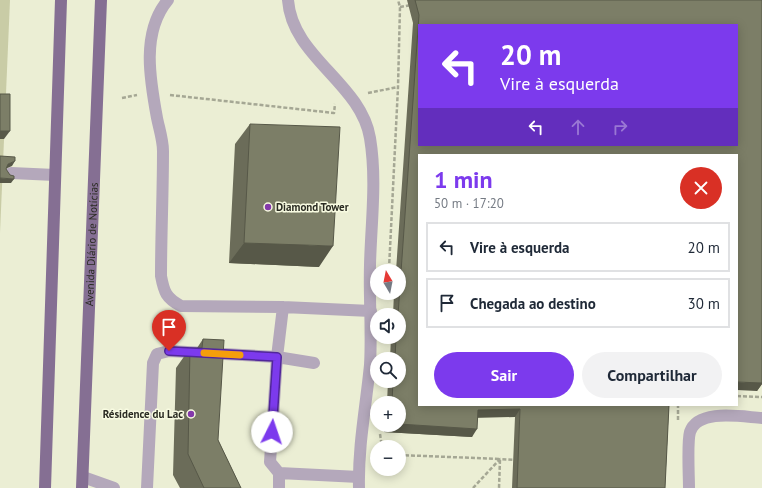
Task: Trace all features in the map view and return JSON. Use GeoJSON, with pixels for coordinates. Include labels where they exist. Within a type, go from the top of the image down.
{"type":"FeatureCollection","features":[{"type":"Feature","properties":{"kind":"main road"},"geometry":{"type":"LineString","coordinates":[[45,488],[61,0]]}},
{"type":"Feature","properties":{"kind":"main road","name":"Avenida Diário de Notícias"},"geometry":{"type":"LineString","coordinates":[[82,482],[101,0]]}},
{"type":"Feature","properties":{"kind":"lane"},"geometry":{"type":"LineString","coordinates":[[288,0],[288,10],[297,29],[315,57],[351,97],[363,116],[368,130],[374,170],[370,267],[371,308]]}},
{"type":"Feature","properties":{"kind":"lane"},"geometry":{"type":"LineString","coordinates":[[166,1],[154,23],[151,39],[152,93],[163,149],[161,276],[164,290],[170,300],[180,306],[283,307],[370,311]]}},
{"type":"Feature","properties":{"kind":"lane"},"geometry":{"type":"LineString","coordinates":[[12,173],[55,175]]}},
{"type":"Feature","properties":{"kind":"lane"},"geometry":{"type":"LineString","coordinates":[[279,488],[279,473],[270,462],[277,357],[283,307]]}},
{"type":"Feature","properties":{"kind":"lane"},"geometry":{"type":"LineString","coordinates":[[279,473],[359,482],[361,436],[370,364],[370,344]]}},
{"type":"Feature","properties":{"kind":"lane"},"geometry":{"type":"LineString","coordinates":[[147,488],[152,363],[156,354],[169,351],[277,357],[314,363]]}},
{"type":"Feature","properties":{"kind":"lane"},"geometry":{"type":"LineString","coordinates":[[689,488],[690,431],[698,421],[711,416],[762,418]]}},
{"type":"Feature","properties":{"kind":"lane"},"geometry":{"type":"LineString","coordinates":[[82,482],[114,488]]}},
{"type":"Feature","properties":{"kind":"path"},"geometry":{"type":"LineString","coordinates":[[388,264],[398,87],[400,7],[398,0]]}},
{"type":"Feature","properties":{"kind":"path"},"geometry":{"type":"LineString","coordinates":[[400,7],[416,4]]}},
{"type":"Feature","properties":{"kind":"path"},"geometry":{"type":"LineString","coordinates":[[122,98],[152,93],[334,113],[335,96],[351,97],[398,87]]}},
{"type":"Feature","properties":{"kind":"path"},"geometry":{"type":"LineString","coordinates":[[738,396],[762,397]]}},
{"type":"Feature","properties":{"kind":"path"},"geometry":{"type":"LineString","coordinates":[[380,432],[381,440]]}},
{"type":"Feature","properties":{"kind":"path"},"geometry":{"type":"LineString","coordinates":[[406,455],[521,460]]}},
{"type":"Feature","properties":{"kind":"path"},"geometry":{"type":"LineString","coordinates":[[473,488],[500,459]]}},
{"type":"Feature","properties":{"kind":"path"},"geometry":{"type":"LineString","coordinates":[[499,488],[500,459]]}},
{"type":"Feature","properties":{"kind":"green space"},"geometry":{"type":"Polygon","coordinates":[[[0,0],[10,0],[0,233],[0,0]]]}},
{"type":"Feature","properties":{"kind":"building"},"geometry":{"type":"Polygon","coordinates":[[[415,0],[762,0],[762,383],[738,382],[738,154],[418,154],[418,406],[669,406],[665,488],[517,488],[520,409],[478,410],[477,429],[406,424],[406,396],[392,396],[393,388],[406,388],[406,352],[395,352],[396,344],[406,344],[406,308],[398,308],[399,300],[406,300],[406,264],[402,264],[418,29],[418,146],[738,146],[738,24],[418,24],[419,15],[415,0]]]}},
{"type":"Feature","properties":{"kind":"building"},"geometry":{"type":"Polygon","coordinates":[[[0,94],[10,94],[10,131],[0,131],[0,94]]]}},
{"type":"Feature","properties":{"kind":"building","name":"Diamond Tower"},"geometry":{"type":"Polygon","coordinates":[[[250,124],[340,127],[333,246],[244,243],[250,124]]]}},
{"type":"Feature","properties":{"kind":"building"},"geometry":{"type":"Polygon","coordinates":[[[0,156],[15,157],[15,161],[8,164],[6,169],[10,175],[14,176],[14,179],[0,178],[0,156]]]}},
{"type":"Feature","properties":{"kind":"building"},"geometry":{"type":"Polygon","coordinates":[[[203,339],[224,340],[218,440],[241,488],[204,488],[188,454],[190,348],[202,348],[203,339]]]}},
{"type":"Feature","properties":{"kind":"slow traffic"},"geometry":{"type":"LineString","coordinates":[[204,353],[240,355]]}},
{"type":"Feature","properties":{"kind":"place","name":"Diamond Tower"},"geometry":{"type":"Point","coordinates":[268,207]}},
{"type":"Feature","properties":{"kind":"place","name":"Résidence du Lac"},"geometry":{"type":"Point","coordinates":[191,414]}},
{"type":"Feature","properties":{"kind":"route"},"geometry":{"type":"LineString","coordinates":[[169,351],[277,357],[272,432]]}}]}
